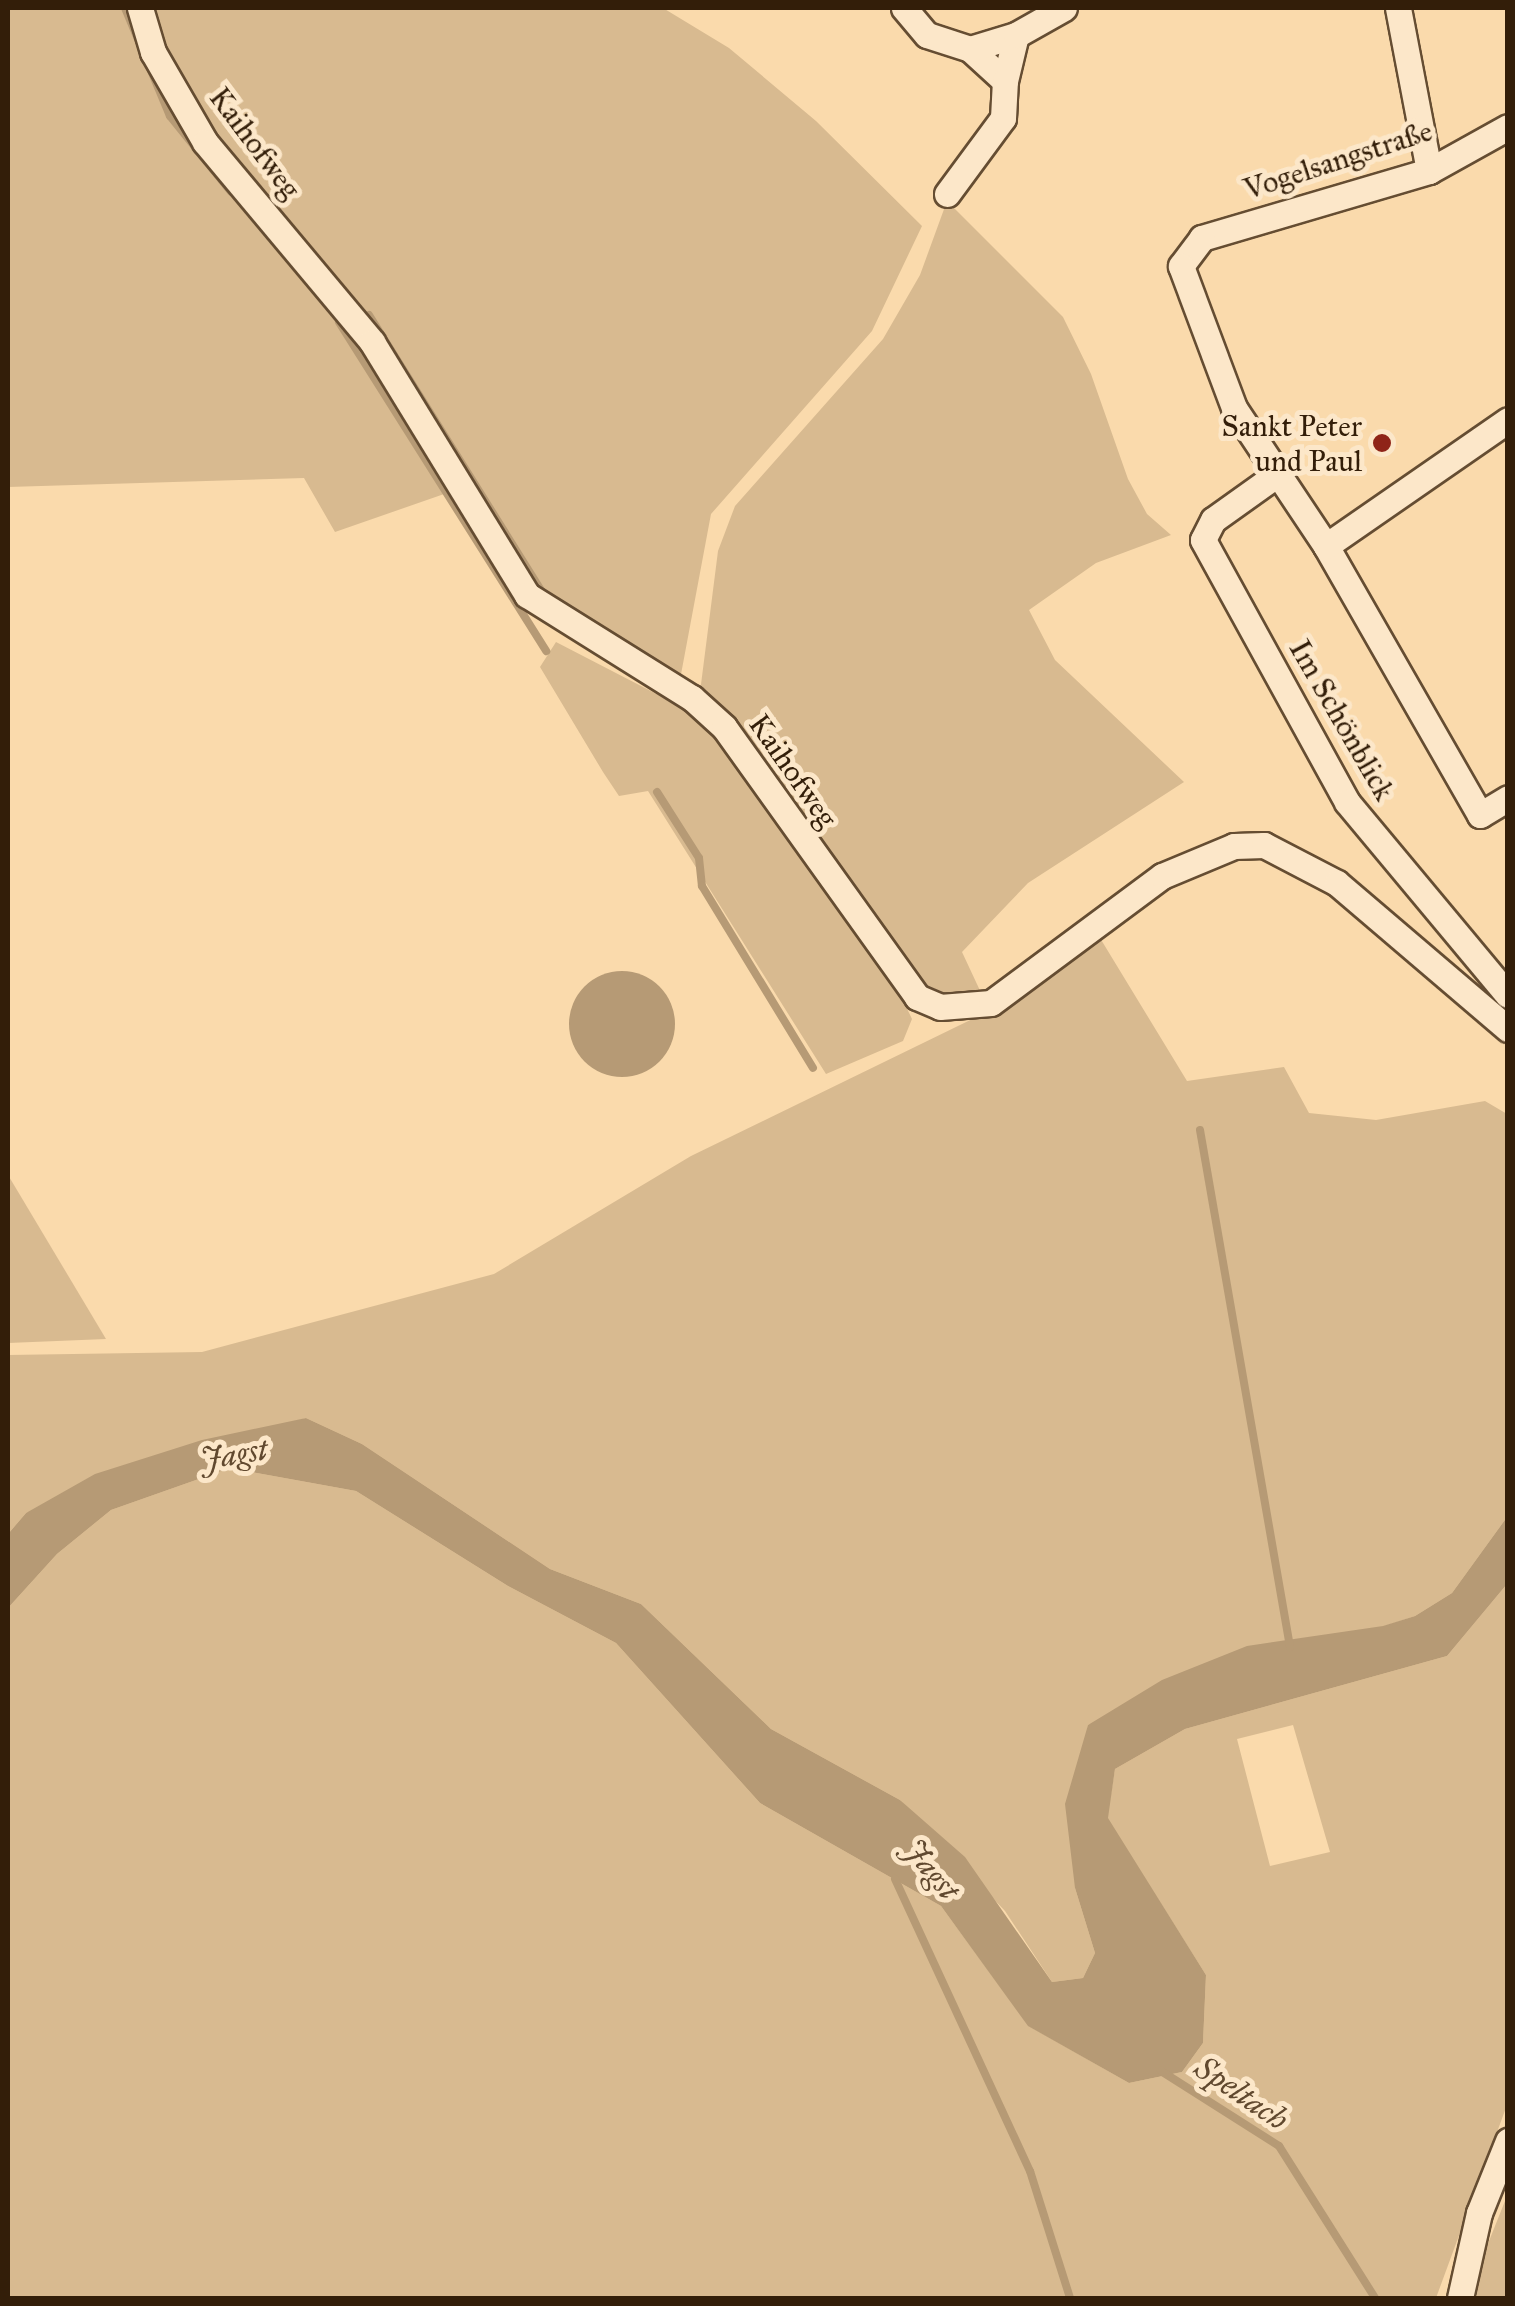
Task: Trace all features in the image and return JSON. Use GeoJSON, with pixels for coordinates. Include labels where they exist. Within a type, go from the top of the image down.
{"type":"FeatureCollection","features":[{"type":"Feature","properties":{"kind":"street","name":"Kaihofweg"},"geometry":{"type":"LineString","coordinates":[[140,8],[153,52],[205,142],[372,342],[527,595],[692,698],[724,727],[917,997],[940,1007],[991,1003],[1162,876],[1208,854],[1264,845],[1337,883],[1508,1029]]}},
{"type":"Feature","properties":{"kind":"street"},"geometry":{"type":"LineString","coordinates":[[904,8],[926,35],[970,49],[1005,81]]}},
{"type":"Feature","properties":{"kind":"street"},"geometry":{"type":"LineString","coordinates":[[970,49],[1016,35],[1064,8]]}},
{"type":"Feature","properties":{"kind":"street"},"geometry":{"type":"LineString","coordinates":[[1398,8],[1429,171]]}},
{"type":"Feature","properties":{"kind":"street"},"geometry":{"type":"LineString","coordinates":[[947,194],[1003,118],[1005,81],[1016,35]]}},
{"type":"Feature","properties":{"kind":"street","name":"Vogelsangstraße"},"geometry":{"type":"LineString","coordinates":[[1276,475],[1234,408],[1186,288],[1181,266],[1188,250],[1202,238],[1429,171],[1508,127]]}},
{"type":"Feature","properties":{"kind":"street"},"geometry":{"type":"LineString","coordinates":[[1326,546],[1508,420]]}},
{"type":"Feature","properties":{"kind":"street"},"geometry":{"type":"LineString","coordinates":[[1276,475],[1326,546],[1480,815],[1508,798]]}},
{"type":"Feature","properties":{"kind":"street","name":"Im Schönblick"},"geometry":{"type":"LineString","coordinates":[[1276,475],[1213,520],[1203,540],[1348,802],[1508,995]]}},
{"type":"Feature","properties":{"kind":"street"},"geometry":{"type":"LineString","coordinates":[[1460,2298],[1478,2214],[1508,2141]]}},
{"type":"Feature","properties":{"kind":"shaded area"},"geometry":{"type":"Polygon","coordinates":[[[8,8],[129,8],[165,103],[342,317],[447,493],[335,532],[304,478],[8,487],[8,8]]]}},
{"type":"Feature","properties":{"kind":"shaded area"},"geometry":{"type":"Polygon","coordinates":[[[144,8],[663,8],[729,48],[816,121],[922,226],[872,331],[711,514],[679,685],[525,586],[326,267],[202,128],[144,8]]]}},
{"type":"Feature","properties":{"kind":"shaded area"},"geometry":{"type":"Polygon","coordinates":[[[947,201],[1063,317],[1091,374],[1128,479],[1147,514],[1171,535],[1096,563],[1029,610],[1055,660],[1184,782],[1028,883],[962,952],[983,997],[925,995],[699,700],[718,551],[735,506],[883,339],[920,275],[947,201]]]}},
{"type":"Feature","properties":{"kind":"shaded area"},"geometry":{"type":"Polygon","coordinates":[[[556,642],[701,717],[898,990],[912,1019],[903,1041],[826,1074],[648,791],[619,796],[603,772],[540,667],[556,642]]]}},
{"type":"Feature","properties":{"kind":"shaded area"},"geometry":{"type":"Polygon","coordinates":[[[1100,938],[1187,1081],[1284,1067],[1309,1113],[1376,1120],[1485,1101],[1507,1114],[1507,1517],[1452,1593],[1415,1616],[1088,1725],[1075,1888],[1095,1953],[1083,1978],[1052,1982],[1005,1911],[900,1800],[771,1729],[641,1604],[550,1569],[362,1444],[306,1418],[26,1513],[8,1534],[8,1355],[202,1352],[494,1274],[691,1156],[1036,988],[1100,938]]]}},
{"type":"Feature","properties":{"kind":"shaded area"},"geometry":{"type":"Polygon","coordinates":[[[8,1175],[106,1339],[8,1343],[8,1175]]]}},
{"type":"Feature","properties":{"kind":"shaded area"},"geometry":{"type":"Polygon","coordinates":[[[230,1468],[356,1491],[508,1586],[616,1643],[760,1803],[941,1906],[1029,2026],[1129,2083],[1182,2072],[1203,2043],[1206,1975],[1107,1818],[1115,1769],[1185,1729],[1447,1656],[1507,1584],[1507,2105],[1436,2298],[8,2298],[8,1608],[57,1554],[111,1510],[230,1468]],[[1293,1725],[1237,1739],[1270,1866],[1330,1852],[1293,1725]]]}},
{"type":"Feature","properties":{"kind":"shaded area"},"geometry":{"type":"Polygon","coordinates":[[[1507,2196],[1507,2298],[1476,2298],[1485,2251],[1507,2196]]]}},
{"type":"Feature","properties":{"kind":"water"},"geometry":{"type":"Polygon","coordinates":[[[622,971],[642,975],[660,986],[671,1004],[675,1024],[671,1044],[660,1062],[642,1073],[622,1077],[602,1073],[584,1062],[573,1044],[569,1024],[573,1004],[584,986],[602,975],[622,971]]]}},
{"type":"Feature","properties":{"kind":"water","name":"Jagst"},"geometry":{"type":"Polygon","coordinates":[[[306,1418],[362,1444],[550,1569],[641,1604],[771,1729],[900,1800],[965,1857],[1052,1982],[1083,1978],[1095,1953],[1075,1888],[1065,1804],[1088,1725],[1162,1680],[1247,1646],[1383,1626],[1415,1616],[1452,1593],[1507,1517],[1507,1584],[1447,1656],[1185,1729],[1115,1769],[1108,1818],[1206,1975],[1203,2043],[1182,2072],[1129,2083],[1028,2026],[941,1906],[760,1803],[616,1643],[508,1586],[356,1491],[230,1468],[111,1510],[57,1554],[8,1608],[8,1534],[26,1513],[95,1474],[202,1440],[306,1418]]]}},
{"type":"Feature","properties":{"kind":"waterway"},"geometry":{"type":"LineString","coordinates":[[125,8],[170,116],[231,192]]}},
{"type":"Feature","properties":{"kind":"waterway"},"geometry":{"type":"LineString","coordinates":[[369,315],[542,592]]}},
{"type":"Feature","properties":{"kind":"waterway"},"geometry":{"type":"LineString","coordinates":[[339,322],[546,651]]}},
{"type":"Feature","properties":{"kind":"waterway"},"geometry":{"type":"LineString","coordinates":[[657,792],[699,858],[702,886],[813,1068]]}},
{"type":"Feature","properties":{"kind":"waterway"},"geometry":{"type":"LineString","coordinates":[[1200,1130],[1290,1647]]}},
{"type":"Feature","properties":{"kind":"waterway","name":"Jagst"},"geometry":{"type":"LineString","coordinates":[[895,1879],[1030,2171],[1070,2298]]}},
{"type":"Feature","properties":{"kind":"waterway","name":"Speltach"},"geometry":{"type":"LineString","coordinates":[[1161,2071],[1279,2146],[1375,2298]]}},
{"type":"Feature","properties":{"kind":"place","name":"Sankt Peter und Paul"},"geometry":{"type":"Point","coordinates":[1382,443]}}]}
